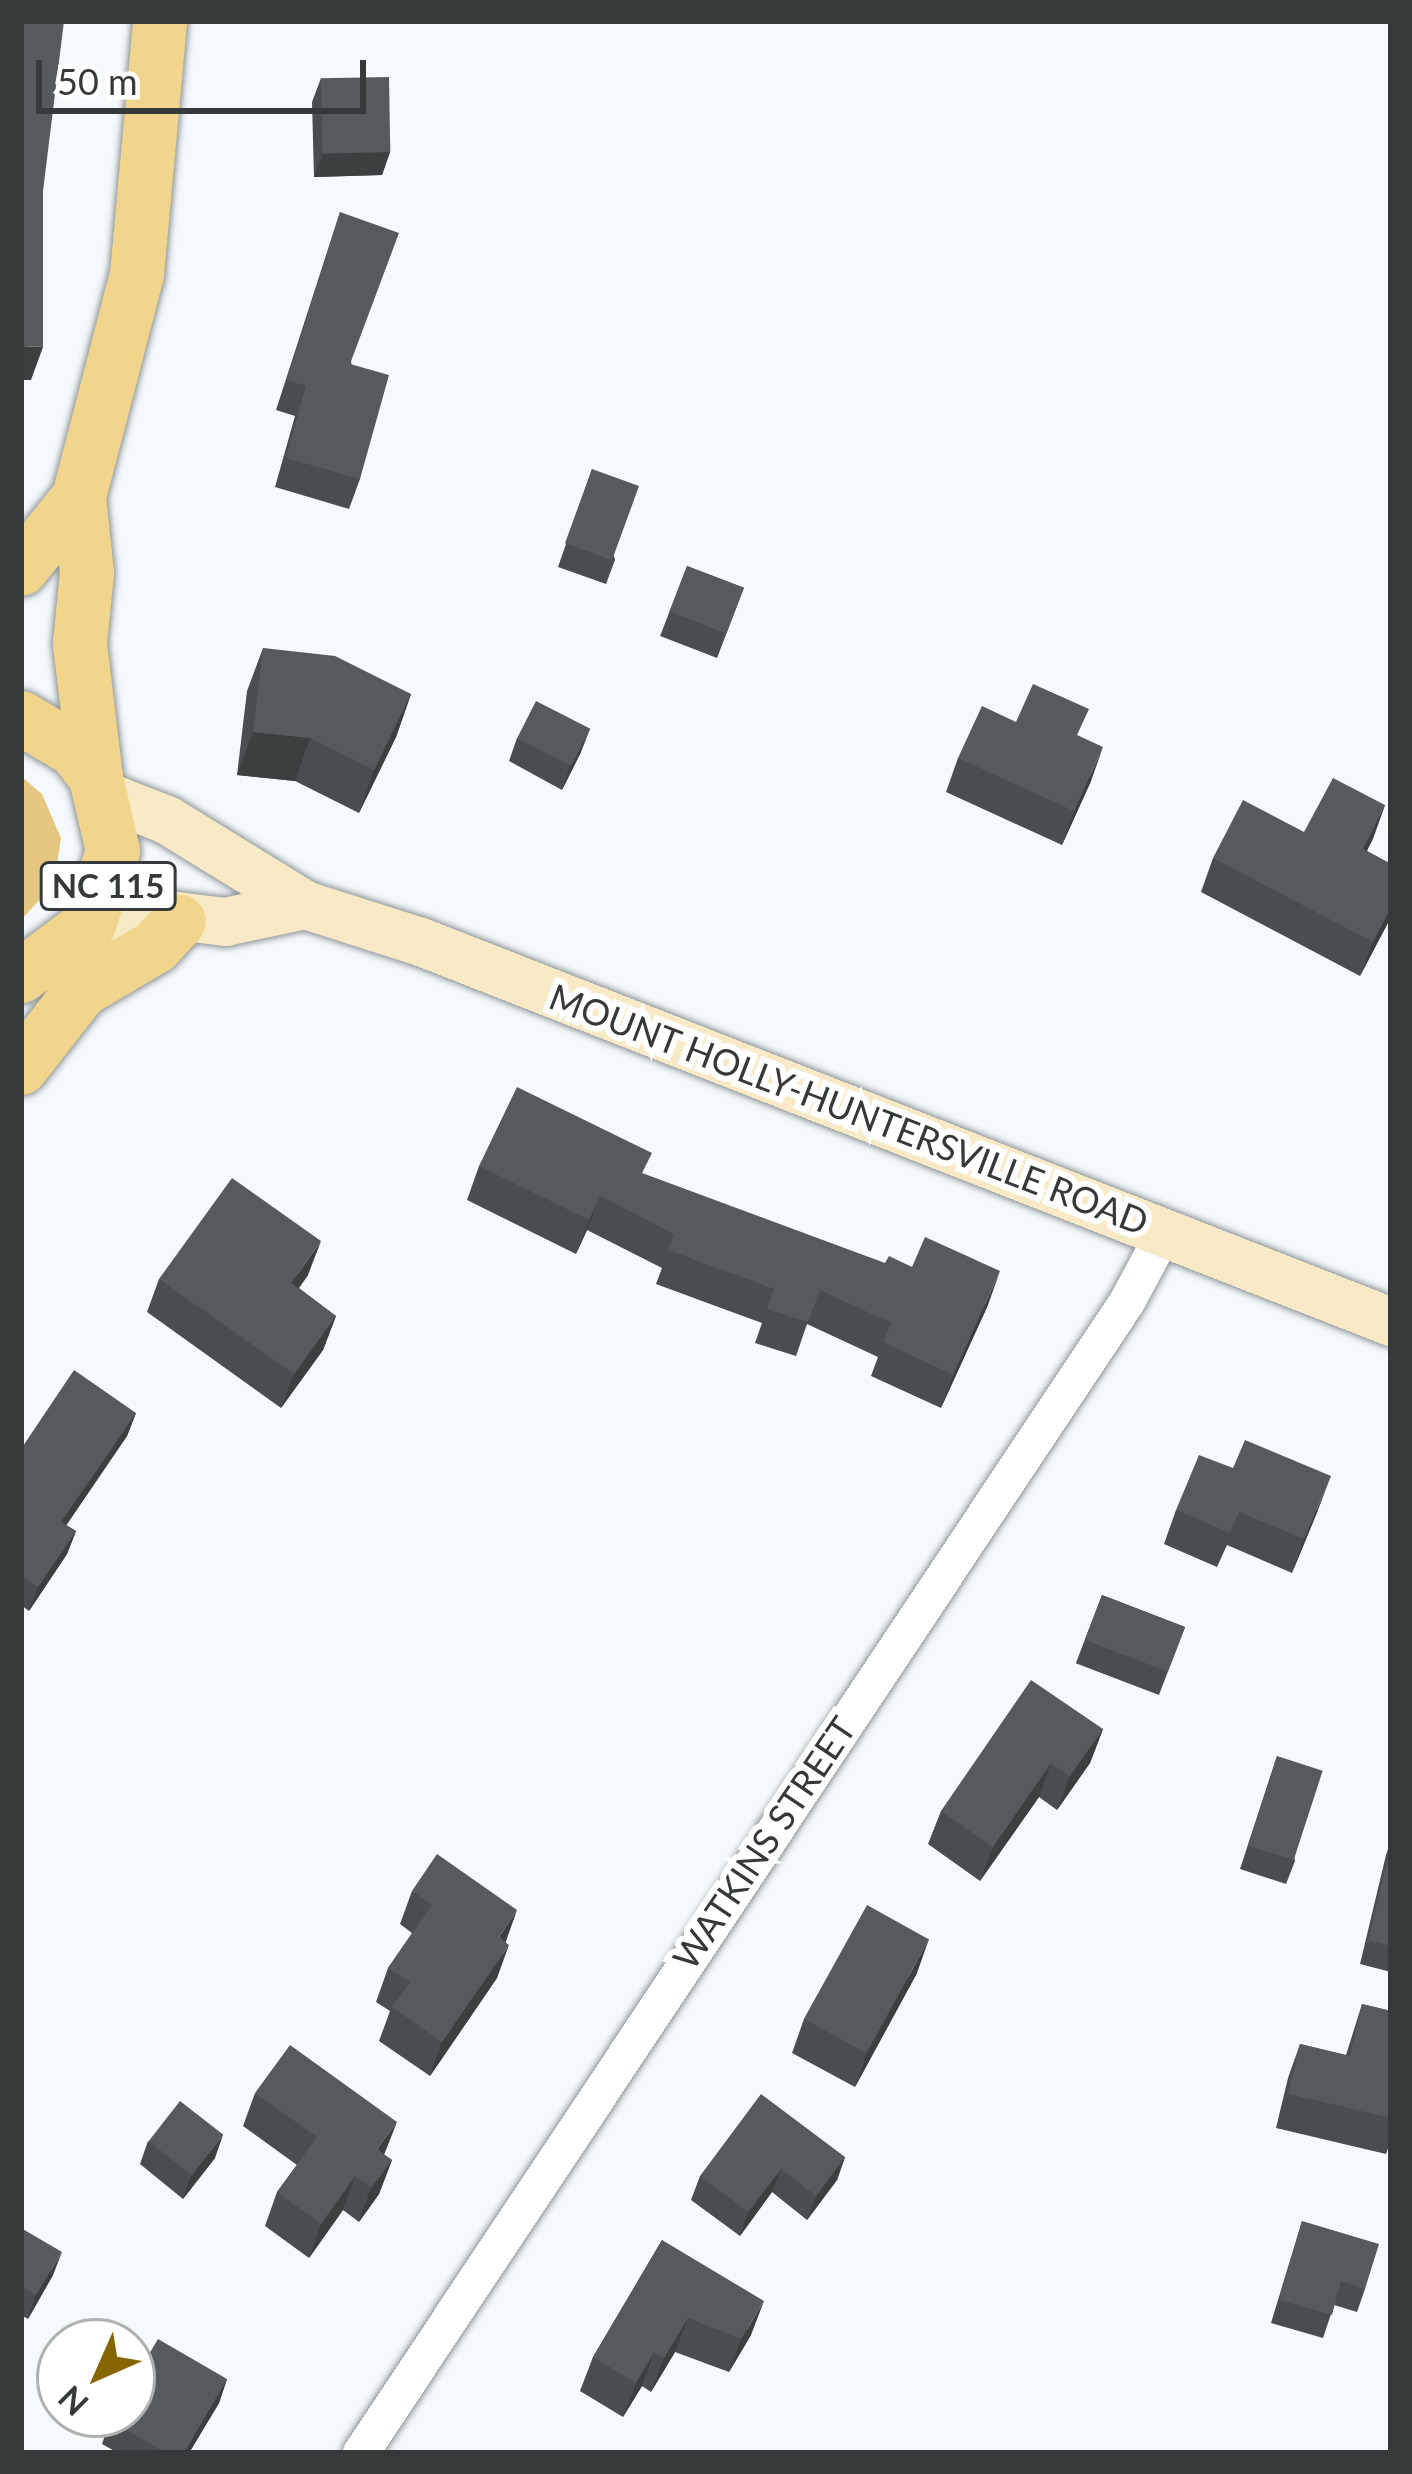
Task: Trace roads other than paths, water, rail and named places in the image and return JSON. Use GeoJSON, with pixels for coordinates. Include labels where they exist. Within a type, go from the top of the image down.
{"type":"FeatureCollection","features":[{"type":"Feature","properties":{"kind":"main road","name":"NC 115"},"geometry":{"type":"LineString","coordinates":[[26,982],[89,926],[109,884],[113,851],[80,644],[87,573],[79,497],[136,274],[160,21]]}},
{"type":"Feature","properties":{"kind":"main road","name":"NC 115"},"geometry":{"type":"LineString","coordinates":[[21,569],[79,497]]}},
{"type":"Feature","properties":{"kind":"main road"},"geometry":{"type":"LineString","coordinates":[[21,718],[75,750],[99,786]]}},
{"type":"Feature","properties":{"kind":"main road","name":"MOUNT HOLLY-HUNTERSVILLE ROAD"},"geometry":{"type":"LineString","coordinates":[[99,786],[167,820],[305,905],[421,941],[1391,1322]]}},
{"type":"Feature","properties":{"kind":"main road","name":"MOUNT HOLLY-HUNTERSVILLE ROAD"},"geometry":{"type":"LineString","coordinates":[[89,926],[145,912],[179,921],[225,922],[305,905]]}},
{"type":"Feature","properties":{"kind":"main road"},"geometry":{"type":"LineString","coordinates":[[21,1068],[82,990],[155,947],[179,921]]}},
{"type":"Feature","properties":{"kind":"street","name":"WATKINS STREET"},"geometry":{"type":"LineString","coordinates":[[365,2452],[1127,1302],[1163,1232]]}}]}
